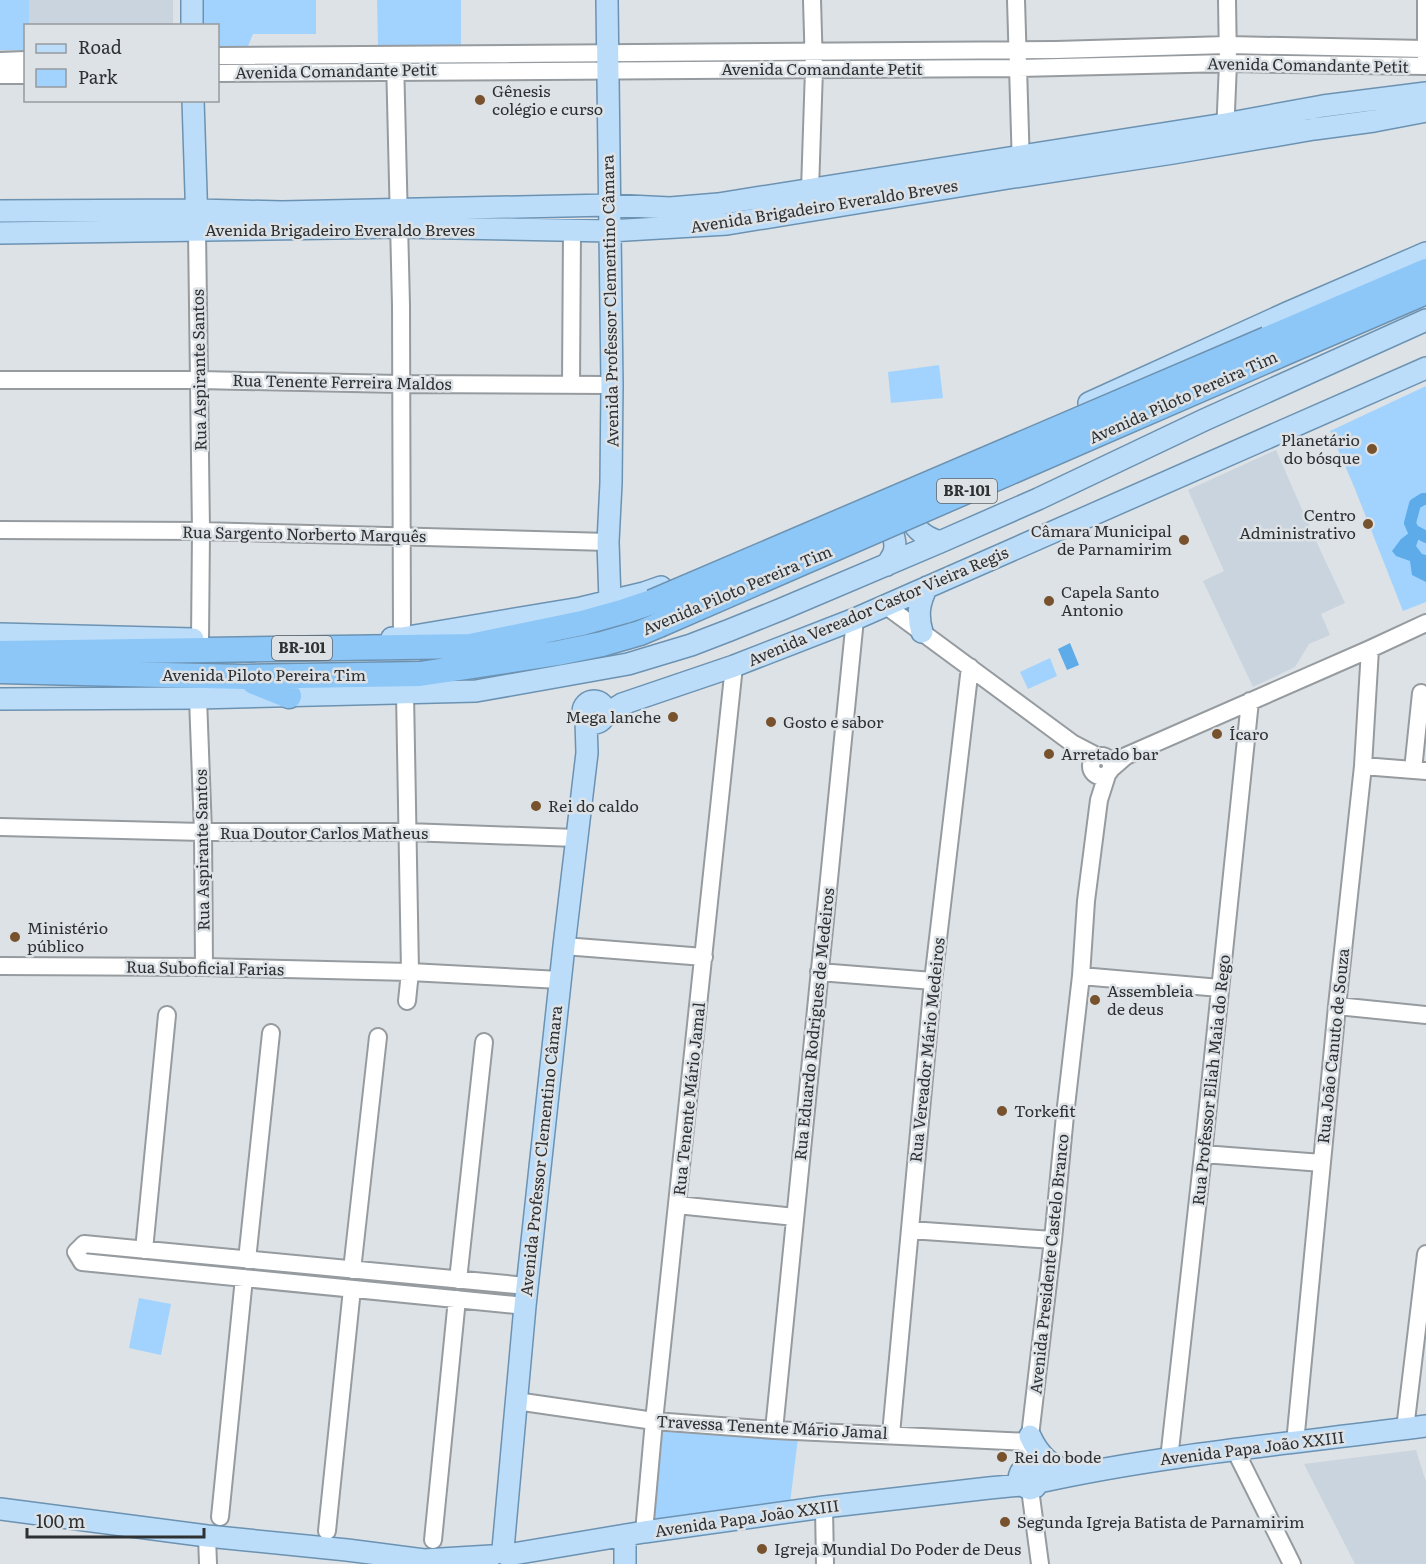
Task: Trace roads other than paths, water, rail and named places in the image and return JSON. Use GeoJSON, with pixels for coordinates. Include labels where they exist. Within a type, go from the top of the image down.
{"type":"FeatureCollection","features":[{"type":"Feature","properties":{"kind":"highway","name":"Avenida Piloto Pereira Tim"},"geometry":{"type":"LineString","coordinates":[[0,671],[244,677],[420,674],[602,644],[659,625],[1271,348],[1426,271]]}},
{"type":"Feature","properties":{"kind":"highway","name":"Avenida Piloto Pereira Tim"},"geometry":{"type":"LineString","coordinates":[[0,653],[470,646],[582,623],[652,602],[1271,348],[1426,292]]}},
{"type":"Feature","properties":{"kind":"highway"},"geometry":{"type":"LineString","coordinates":[[244,677],[289,696]]}},
{"type":"Feature","properties":{"kind":"main road"},"geometry":{"type":"LineString","coordinates":[[192,0],[192,24]]}},
{"type":"Feature","properties":{"kind":"main road","name":"Avenida Professor Clementino Câmara"},"geometry":{"type":"LineString","coordinates":[[607,0],[612,385],[608,542],[610,602]]}},
{"type":"Feature","properties":{"kind":"main road","name":"Avenida Brigadeiro Everaldo Breves"},"geometry":{"type":"LineString","coordinates":[[1225,134],[1323,106],[1426,93]]}},
{"type":"Feature","properties":{"kind":"main road","name":"Rua Aspirante Santos"},"geometry":{"type":"LineString","coordinates":[[193,102],[197,220]]}},
{"type":"Feature","properties":{"kind":"main road","name":"Avenida Brigadeiro Everaldo Breves"},"geometry":{"type":"LineString","coordinates":[[399,218],[572,231],[727,224],[1021,166],[1225,134],[1426,111]]}},
{"type":"Feature","properties":{"kind":"main road","name":"Avenida Brigadeiro Everaldo Breves"},"geometry":{"type":"LineString","coordinates":[[0,211],[197,220],[399,218],[609,206],[670,208],[1021,166]]}},
{"type":"Feature","properties":{"kind":"main road","name":"Avenida Brigadeiro Everaldo Breves"},"geometry":{"type":"LineString","coordinates":[[0,233],[197,220]]}},
{"type":"Feature","properties":{"kind":"main road"},"geometry":{"type":"LineString","coordinates":[[0,634],[200,640],[402,638],[581,608],[644,593],[728,564],[1426,253]]}},
{"type":"Feature","properties":{"kind":"main road"},"geometry":{"type":"LineString","coordinates":[[0,699],[198,698],[476,691],[628,664],[691,645],[887,565],[1038,499],[1204,420],[1426,320]]}},
{"type":"Feature","properties":{"kind":"main road","name":"Avenida Vereador Castor Vieira Regis"},"geometry":{"type":"LineString","coordinates":[[600,710],[734,666],[855,619],[1426,368]]}},
{"type":"Feature","properties":{"kind":"main road"},"geometry":{"type":"LineString","coordinates":[[908,484],[905,508],[915,529],[926,537],[940,542]]}},
{"type":"Feature","properties":{"kind":"main road"},"geometry":{"type":"LineString","coordinates":[[861,506],[880,513],[894,537],[895,551],[887,565]]}},
{"type":"Feature","properties":{"kind":"main road"},"geometry":{"type":"LineString","coordinates":[[922,632],[919,608],[927,586]]}},
{"type":"Feature","properties":{"kind":"main road","name":"Avenida Professor Clementino Câmara"},"geometry":{"type":"LineString","coordinates":[[500,1553],[576,838],[587,753],[600,710],[597,691],[608,668]]}},
{"type":"Feature","properties":{"kind":"main road","name":"Avenida Professor Clementino Câmara"},"geometry":{"type":"LineString","coordinates":[[556,678],[577,684],[582,695],[600,710]]}},
{"type":"Feature","properties":{"kind":"main road","name":"Avenida Papa João XXIII"},"geometry":{"type":"LineString","coordinates":[[0,1509],[346,1557],[423,1562],[824,1507],[989,1488],[1029,1477],[1075,1473],[1416,1427]]}},
{"type":"Feature","properties":{"kind":"main road"},"geometry":{"type":"LineString","coordinates":[[1030,1439],[1046,1460],[1055,1467],[1075,1473]]}},
{"type":"Feature","properties":{"kind":"main road"},"geometry":{"type":"LineString","coordinates":[[625,1564],[634,1534]]}},
{"type":"Feature","properties":{"kind":"street"},"geometry":{"type":"LineString","coordinates":[[810,190],[814,60],[812,0]]}},
{"type":"Feature","properties":{"kind":"street"},"geometry":{"type":"LineString","coordinates":[[1016,0],[1021,166]]}},
{"type":"Feature","properties":{"kind":"street"},"geometry":{"type":"LineString","coordinates":[[1225,134],[1228,63],[1227,0]]}},
{"type":"Feature","properties":{"kind":"street"},"geometry":{"type":"LineString","coordinates":[[1426,0],[1426,59]]}},
{"type":"Feature","properties":{"kind":"street","name":"Avenida Comandante Petit"},"geometry":{"type":"LineString","coordinates":[[219,56],[395,63],[814,60],[906,51],[1056,50],[1227,45],[1426,59]]}},
{"type":"Feature","properties":{"kind":"street"},"geometry":{"type":"LineString","coordinates":[[906,51],[906,68]]}},
{"type":"Feature","properties":{"kind":"street","name":"Avenida Comandante Petit"},"geometry":{"type":"LineString","coordinates":[[814,60],[906,68],[1019,68],[1426,59]]}},
{"type":"Feature","properties":{"kind":"street"},"geometry":{"type":"LineString","coordinates":[[0,61],[24,60]]}},
{"type":"Feature","properties":{"kind":"street","name":"Avenida Comandante Petit"},"geometry":{"type":"LineString","coordinates":[[219,73],[395,63]]}},
{"type":"Feature","properties":{"kind":"street"},"geometry":{"type":"LineString","coordinates":[[395,63],[401,305],[402,638]]}},
{"type":"Feature","properties":{"kind":"street"},"geometry":{"type":"LineString","coordinates":[[0,75],[24,75]]}},
{"type":"Feature","properties":{"kind":"street","name":"Rua Aspirante Santos"},"geometry":{"type":"LineString","coordinates":[[197,220],[200,640]]}},
{"type":"Feature","properties":{"kind":"street"},"geometry":{"type":"LineString","coordinates":[[571,385],[572,231]]}},
{"type":"Feature","properties":{"kind":"street","name":"Rua Tenente Ferreira Maldos"},"geometry":{"type":"LineString","coordinates":[[0,380],[612,385]]}},
{"type":"Feature","properties":{"kind":"street","name":"Rua Sargento Norberto Marquês"},"geometry":{"type":"LineString","coordinates":[[0,530],[201,531],[608,542]]}},
{"type":"Feature","properties":{"kind":"street"},"geometry":{"type":"LineString","coordinates":[[885,605],[1101,765],[1426,623]]}},
{"type":"Feature","properties":{"kind":"street","name":"Rua Eduardo Rodrigues de Medeiros"},"geometry":{"type":"LineString","coordinates":[[774,1430],[855,619]]}},
{"type":"Feature","properties":{"kind":"street","name":"Rua João Canuto de Souza"},"geometry":{"type":"LineString","coordinates":[[1295,1443],[1336,1006],[1363,765],[1370,649]]}},
{"type":"Feature","properties":{"kind":"street","name":"Rua Tenente Mário Jamal"},"geometry":{"type":"LineString","coordinates":[[634,1534],[654,1421],[734,666]]}},
{"type":"Feature","properties":{"kind":"street","name":"Rua Vereador Mário Medeiros"},"geometry":{"type":"LineString","coordinates":[[891,1434],[933,981],[970,667]]}},
{"type":"Feature","properties":{"kind":"street"},"geometry":{"type":"LineString","coordinates":[[405,693],[410,972],[407,1001]]}},
{"type":"Feature","properties":{"kind":"street"},"geometry":{"type":"LineString","coordinates":[[1363,765],[1420,771],[1421,693]]}},
{"type":"Feature","properties":{"kind":"street","name":"Rua Aspirante Santos"},"geometry":{"type":"LineString","coordinates":[[198,698],[203,832],[204,967]]}},
{"type":"Feature","properties":{"kind":"street","name":"Rua Professor Eliah Maia do Rego"},"geometry":{"type":"LineString","coordinates":[[1169,1459],[1250,701]]}},
{"type":"Feature","properties":{"kind":"street","name":"Avenida Presidente Castelo Branco"},"geometry":{"type":"LineString","coordinates":[[1040,1564],[1029,1477],[1030,1439],[1081,976],[1086,901],[1099,800],[1101,765]]}},
{"type":"Feature","properties":{"kind":"street","name":"Rua Doutor Carlos Matheus"},"geometry":{"type":"LineString","coordinates":[[0,827],[203,832],[407,832],[576,838]]}},
{"type":"Feature","properties":{"kind":"street"},"geometry":{"type":"LineString","coordinates":[[564,946],[704,957]]}},
{"type":"Feature","properties":{"kind":"street","name":"Rua Suboficial Farias"},"geometry":{"type":"LineString","coordinates":[[0,966],[204,967],[410,972],[560,980]]}},
{"type":"Feature","properties":{"kind":"street"},"geometry":{"type":"LineString","coordinates":[[819,972],[933,981]]}},
{"type":"Feature","properties":{"kind":"street"},"geometry":{"type":"LineString","coordinates":[[1081,976],[1220,988]]}},
{"type":"Feature","properties":{"kind":"street"},"geometry":{"type":"LineString","coordinates":[[1336,1006],[1426,1015]]}},
{"type":"Feature","properties":{"kind":"street"},"geometry":{"type":"LineString","coordinates":[[144,1250],[167,1015]]}},
{"type":"Feature","properties":{"kind":"street"},"geometry":{"type":"LineString","coordinates":[[247,1260],[271,1033]]}},
{"type":"Feature","properties":{"kind":"street"},"geometry":{"type":"LineString","coordinates":[[352,1270],[378,1037]]}},
{"type":"Feature","properties":{"kind":"street"},"geometry":{"type":"LineString","coordinates":[[458,1280],[484,1042]]}},
{"type":"Feature","properties":{"kind":"street"},"geometry":{"type":"LineString","coordinates":[[1203,1154],[1322,1163]]}},
{"type":"Feature","properties":{"kind":"street"},"geometry":{"type":"LineString","coordinates":[[677,1205],[795,1217]]}},
{"type":"Feature","properties":{"kind":"street"},"geometry":{"type":"LineString","coordinates":[[910,1230],[1053,1240]]}},
{"type":"Feature","properties":{"kind":"street"},"geometry":{"type":"LineString","coordinates":[[84,1244],[458,1280],[526,1296],[457,1299],[308,1285],[82,1262],[76,1252],[84,1244]]}},
{"type":"Feature","properties":{"kind":"street"},"geometry":{"type":"LineString","coordinates":[[101,1264],[102,1246]]}},
{"type":"Feature","properties":{"kind":"street"},"geometry":{"type":"LineString","coordinates":[[1416,1427],[1426,1254]]}},
{"type":"Feature","properties":{"kind":"street"},"geometry":{"type":"LineString","coordinates":[[203,1274],[205,1256]]}},
{"type":"Feature","properties":{"kind":"street"},"geometry":{"type":"LineString","coordinates":[[308,1285],[309,1266]]}},
{"type":"Feature","properties":{"kind":"street"},"geometry":{"type":"LineString","coordinates":[[415,1295],[417,1276]]}},
{"type":"Feature","properties":{"kind":"street"},"geometry":{"type":"LineString","coordinates":[[220,1517],[244,1278]]}},
{"type":"Feature","properties":{"kind":"street"},"geometry":{"type":"LineString","coordinates":[[327,1531],[352,1289]]}},
{"type":"Feature","properties":{"kind":"street"},"geometry":{"type":"LineString","coordinates":[[433,1540],[457,1299]]}},
{"type":"Feature","properties":{"kind":"street","name":"Travessa Tenente Mário Jamal"},"geometry":{"type":"LineString","coordinates":[[516,1401],[654,1421],[774,1430],[1030,1439]]}},
{"type":"Feature","properties":{"kind":"street"},"geometry":{"type":"LineString","coordinates":[[1235,1450],[1292,1564]]}},
{"type":"Feature","properties":{"kind":"street"},"geometry":{"type":"LineString","coordinates":[[824,1507],[825,1564]]}},
{"type":"Feature","properties":{"kind":"street"},"geometry":{"type":"LineString","coordinates":[[207,1536],[208,1564]]}},
{"type":"Feature","properties":{"kind":"waterway"},"geometry":{"type":"LineString","coordinates":[[1426,499],[1415,504],[1410,523],[1413,530],[1426,537]]}},
{"type":"Feature","properties":{"kind":"place","name":"Gênesis colégio e curso"},"geometry":{"type":"Point","coordinates":[480,100]}},
{"type":"Feature","properties":{"kind":"place","name":"Planetário do bósque"},"geometry":{"type":"Point","coordinates":[1372,449]}},
{"type":"Feature","properties":{"kind":"place","name":"Centro Administrativo"},"geometry":{"type":"Point","coordinates":[1368,524]}},
{"type":"Feature","properties":{"kind":"place","name":"Câmara Municipal de Parnamirim"},"geometry":{"type":"Point","coordinates":[1184,540]}},
{"type":"Feature","properties":{"kind":"place","name":"Capela Santo Antonio"},"geometry":{"type":"Point","coordinates":[1049,601]}},
{"type":"Feature","properties":{"kind":"place","name":"Mega lanche"},"geometry":{"type":"Point","coordinates":[673,717]}},
{"type":"Feature","properties":{"kind":"place","name":"Gosto e sabor"},"geometry":{"type":"Point","coordinates":[771,722]}},
{"type":"Feature","properties":{"kind":"place","name":"Ícaro"},"geometry":{"type":"Point","coordinates":[1217,734]}},
{"type":"Feature","properties":{"kind":"place","name":"Arretado bar"},"geometry":{"type":"Point","coordinates":[1049,754]}},
{"type":"Feature","properties":{"kind":"place","name":"Rei do caldo"},"geometry":{"type":"Point","coordinates":[536,806]}},
{"type":"Feature","properties":{"kind":"place","name":"Ministério público"},"geometry":{"type":"Point","coordinates":[15,937]}},
{"type":"Feature","properties":{"kind":"place","name":"Assembleia de deus"},"geometry":{"type":"Point","coordinates":[1095,1000]}},
{"type":"Feature","properties":{"kind":"place","name":"Torkefit"},"geometry":{"type":"Point","coordinates":[1002,1111]}},
{"type":"Feature","properties":{"kind":"place","name":"Rei do bode"},"geometry":{"type":"Point","coordinates":[1002,1457]}},
{"type":"Feature","properties":{"kind":"place","name":"Segunda Igreja Batista de Parnamirim"},"geometry":{"type":"Point","coordinates":[1005,1522]}},
{"type":"Feature","properties":{"kind":"place","name":"Igreja Mundial Do Poder de Deus"},"geometry":{"type":"Point","coordinates":[762,1549]}}]}
